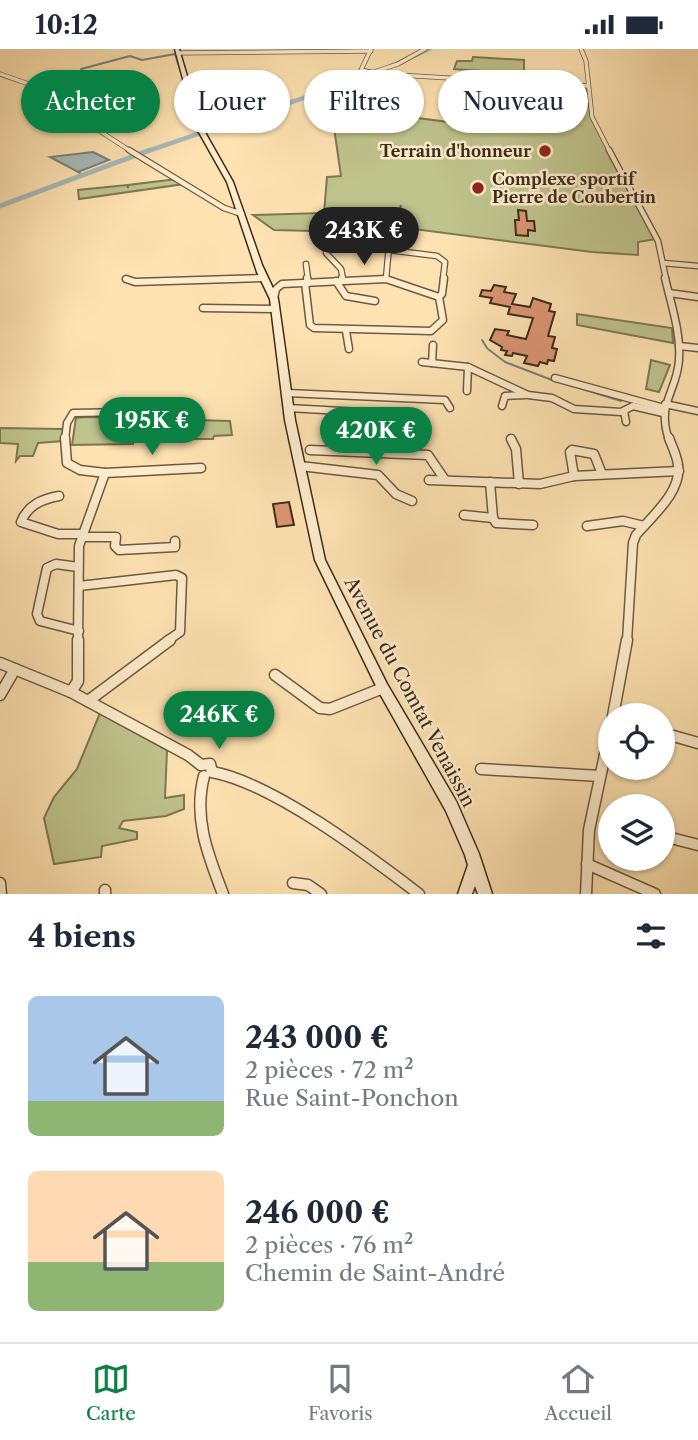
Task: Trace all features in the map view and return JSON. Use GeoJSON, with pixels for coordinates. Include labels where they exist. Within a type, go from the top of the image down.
{"type":"FeatureCollection","features":[{"type":"Feature","properties":{"kind":"main road","name":"Avenue du Comtat Venaissin"},"geometry":{"type":"LineString","coordinates":[[177,51],[202,132],[227,174],[260,267],[271,283],[273,309]]}},
{"type":"Feature","properties":{"kind":"main road","name":"Avenue du Comtat Venaissin"},"geometry":{"type":"LineString","coordinates":[[271,283],[288,408],[320,560],[383,688],[432,768],[474,860],[485,894]]}},
{"type":"Feature","properties":{"kind":"main road"},"geometry":{"type":"LineString","coordinates":[[465,894],[473,874],[474,860]]}},
{"type":"Feature","properties":{"kind":"street"},"geometry":{"type":"LineString","coordinates":[[383,70],[425,49]]}},
{"type":"Feature","properties":{"kind":"street"},"geometry":{"type":"LineString","coordinates":[[581,49],[587,70]]}},
{"type":"Feature","properties":{"kind":"street"},"geometry":{"type":"LineString","coordinates":[[177,51],[371,50],[361,70]]}},
{"type":"Feature","properties":{"kind":"street"},"geometry":{"type":"LineString","coordinates":[[0,74],[26,83],[136,155],[224,208],[242,214]]}},
{"type":"Feature","properties":{"kind":"street"},"geometry":{"type":"LineString","coordinates":[[588,86],[592,117],[655,231],[679,346],[679,363],[664,409],[679,471],[673,491],[633,544],[627,642],[615,703]]}},
{"type":"Feature","properties":{"kind":"street"},"geometry":{"type":"LineString","coordinates":[[306,264],[310,325],[317,329],[431,331],[443,320],[439,297],[442,294],[445,262],[443,258],[387,247],[330,245],[326,253],[341,269],[338,288],[351,299],[375,301]]}},
{"type":"Feature","properties":{"kind":"street"},"geometry":{"type":"LineString","coordinates":[[386,279],[387,247]]}},
{"type":"Feature","properties":{"kind":"street"},"geometry":{"type":"LineString","coordinates":[[663,263],[698,266]]}},
{"type":"Feature","properties":{"kind":"street"},"geometry":{"type":"LineString","coordinates":[[126,279],[135,282],[307,283],[386,279],[439,297]]}},
{"type":"Feature","properties":{"kind":"street"},"geometry":{"type":"LineString","coordinates":[[669,293],[698,297]]}},
{"type":"Feature","properties":{"kind":"street"},"geometry":{"type":"LineString","coordinates":[[203,309],[273,309]]}},
{"type":"Feature","properties":{"kind":"street"},"geometry":{"type":"LineString","coordinates":[[346,331],[349,349]]}},
{"type":"Feature","properties":{"kind":"street"},"geometry":{"type":"LineString","coordinates":[[431,331],[432,363]]}},
{"type":"Feature","properties":{"kind":"street"},"geometry":{"type":"LineString","coordinates":[[679,346],[698,348]]}},
{"type":"Feature","properties":{"kind":"street"},"geometry":{"type":"LineString","coordinates":[[422,362],[468,367],[528,395]]}},
{"type":"Feature","properties":{"kind":"street"},"geometry":{"type":"LineString","coordinates":[[467,391],[468,367]]}},
{"type":"Feature","properties":{"kind":"street"},"geometry":{"type":"LineString","coordinates":[[555,378],[664,409]]}},
{"type":"Feature","properties":{"kind":"street"},"geometry":{"type":"LineString","coordinates":[[287,393],[445,400],[450,408]]}},
{"type":"Feature","properties":{"kind":"street"},"geometry":{"type":"LineString","coordinates":[[502,406],[505,396],[528,395],[552,398],[574,409],[624,411],[633,406],[698,411]]}},
{"type":"Feature","properties":{"kind":"street"},"geometry":{"type":"LineString","coordinates":[[288,408],[415,415]]}},
{"type":"Feature","properties":{"kind":"street"},"geometry":{"type":"LineString","coordinates":[[624,411],[626,422]]}},
{"type":"Feature","properties":{"kind":"street"},"geometry":{"type":"LineString","coordinates":[[131,412],[85,412],[70,416],[64,444],[67,463],[80,470],[105,473],[201,468]]}},
{"type":"Feature","properties":{"kind":"street"},"geometry":{"type":"LineString","coordinates":[[511,439],[516,449],[519,484]]}},
{"type":"Feature","properties":{"kind":"street"},"geometry":{"type":"LineString","coordinates":[[310,450],[428,455],[445,480]]}},
{"type":"Feature","properties":{"kind":"street"},"geometry":{"type":"LineString","coordinates":[[574,476],[570,452],[572,450],[593,451],[598,456],[603,474]]}},
{"type":"Feature","properties":{"kind":"street"},"geometry":{"type":"LineString","coordinates":[[300,466],[378,475],[396,493],[412,501]]}},
{"type":"Feature","properties":{"kind":"street"},"geometry":{"type":"LineString","coordinates":[[429,480],[550,483],[574,476],[679,471]]}},
{"type":"Feature","properties":{"kind":"street"},"geometry":{"type":"LineString","coordinates":[[71,692],[78,681],[78,567],[83,536],[105,473]]}},
{"type":"Feature","properties":{"kind":"street"},"geometry":{"type":"LineString","coordinates":[[491,482],[493,517],[496,523],[533,525]]}},
{"type":"Feature","properties":{"kind":"street"},"geometry":{"type":"LineString","coordinates":[[59,496],[38,501],[21,521],[58,534],[116,537],[115,546],[119,550],[175,547],[175,541]]}},
{"type":"Feature","properties":{"kind":"street"},"geometry":{"type":"LineString","coordinates":[[464,515],[493,517]]}},
{"type":"Feature","properties":{"kind":"street"},"geometry":{"type":"LineString","coordinates":[[587,526],[623,521],[644,526]]}},
{"type":"Feature","properties":{"kind":"street"},"geometry":{"type":"LineString","coordinates":[[78,567],[56,564],[47,568],[37,614],[40,621],[79,631]]}},
{"type":"Feature","properties":{"kind":"street"},"geometry":{"type":"LineString","coordinates":[[79,586],[176,575],[182,578],[180,632],[88,701]]}},
{"type":"Feature","properties":{"kind":"street"},"geometry":{"type":"LineString","coordinates":[[0,663],[71,692],[188,755],[206,771],[232,777],[261,791],[321,825],[419,894]]}},
{"type":"Feature","properties":{"kind":"street"},"geometry":{"type":"LineString","coordinates":[[0,695],[15,669]]}},
{"type":"Feature","properties":{"kind":"street"},"geometry":{"type":"LineString","coordinates":[[275,675],[320,708],[330,709],[383,688]]}},
{"type":"Feature","properties":{"kind":"street"},"geometry":{"type":"LineString","coordinates":[[675,736],[698,743]]}},
{"type":"Feature","properties":{"kind":"street"},"geometry":{"type":"LineString","coordinates":[[481,768],[598,776]]}},
{"type":"Feature","properties":{"kind":"street"},"geometry":{"type":"LineString","coordinates":[[206,771],[201,787],[200,815],[208,857],[223,894]]}},
{"type":"Feature","properties":{"kind":"street"},"geometry":{"type":"LineString","coordinates":[[586,894],[589,830],[599,780]]}},
{"type":"Feature","properties":{"kind":"street"},"geometry":{"type":"LineString","coordinates":[[675,839],[698,845]]}},
{"type":"Feature","properties":{"kind":"street"},"geometry":{"type":"LineString","coordinates":[[587,864],[655,894]]}},
{"type":"Feature","properties":{"kind":"street"},"geometry":{"type":"LineString","coordinates":[[0,883],[1,894]]}},
{"type":"Feature","properties":{"kind":"street"},"geometry":{"type":"LineString","coordinates":[[293,883],[308,885],[321,894]]}},
{"type":"Feature","properties":{"kind":"green space"},"geometry":{"type":"Polygon","coordinates":[[[473,57],[524,60],[524,70],[454,69],[457,61],[472,61],[473,57]]]}},
{"type":"Feature","properties":{"kind":"green space","name":"Complexe sportif Pierre de Coubertin"},"geometry":{"type":"Polygon","coordinates":[[[588,99],[591,118],[656,239],[638,242],[638,255],[592,252],[398,227],[401,205],[390,233],[274,230],[253,215],[324,213],[327,177],[341,176],[335,133],[424,133],[424,119],[438,121],[438,133],[588,133],[588,99]]]}},
{"type":"Feature","properties":{"kind":"green space"},"geometry":{"type":"Polygon","coordinates":[[[177,179],[184,184],[79,199],[78,190],[127,185],[128,188],[128,185],[177,179]]]}},
{"type":"Feature","properties":{"kind":"green space"},"geometry":{"type":"Polygon","coordinates":[[[577,314],[672,328],[673,343],[577,325],[577,314]]]}},
{"type":"Feature","properties":{"kind":"green space"},"geometry":{"type":"Polygon","coordinates":[[[651,360],[670,365],[659,392],[646,389],[651,360]]]}},
{"type":"Feature","properties":{"kind":"green space"},"geometry":{"type":"Polygon","coordinates":[[[76,418],[230,421],[232,435],[214,436],[213,439],[134,439],[133,444],[72,445],[76,418]]]}},
{"type":"Feature","properties":{"kind":"green space"},"geometry":{"type":"Polygon","coordinates":[[[0,428],[65,428],[63,441],[38,443],[33,456],[20,456],[16,461],[18,444],[0,443],[0,428]]]}},
{"type":"Feature","properties":{"kind":"green space"},"geometry":{"type":"Polygon","coordinates":[[[100,713],[167,750],[165,798],[184,795],[184,809],[166,816],[123,821],[119,828],[137,832],[137,839],[102,846],[101,857],[54,864],[44,818],[54,797],[77,769],[100,713]]]}},
{"type":"Feature","properties":{"kind":"shaded area"},"geometry":{"type":"Polygon","coordinates":[[[93,152],[109,160],[78,172],[50,157],[93,152]]]}},
{"type":"Feature","properties":{"kind":"building"},"geometry":{"type":"Polygon","coordinates":[[[518,210],[526,211],[527,221],[534,221],[535,231],[528,230],[528,236],[516,235],[515,220],[519,220],[518,210]]]}},
{"type":"Feature","properties":{"kind":"building"},"geometry":{"type":"Polygon","coordinates":[[[494,285],[506,287],[504,292],[516,294],[512,304],[530,307],[533,298],[551,304],[549,311],[555,312],[548,336],[555,337],[552,348],[557,349],[554,361],[548,360],[547,364],[540,362],[538,366],[524,363],[527,356],[513,353],[512,356],[505,355],[507,351],[501,350],[502,347],[490,340],[495,329],[509,331],[507,335],[526,339],[533,318],[508,314],[510,307],[490,303],[492,298],[480,296],[482,290],[491,291],[494,285]]]}},
{"type":"Feature","properties":{"kind":"building"},"geometry":{"type":"Polygon","coordinates":[[[289,502],[294,525],[277,527],[273,504],[289,502]]]}},
{"type":"Feature","properties":{"kind":"waterway"},"geometry":{"type":"LineString","coordinates":[[145,152],[371,75],[429,49]]}},
{"type":"Feature","properties":{"kind":"waterway"},"geometry":{"type":"LineString","coordinates":[[81,69],[130,56],[142,60],[175,54],[180,70]]}},
{"type":"Feature","properties":{"kind":"waterway"},"geometry":{"type":"LineString","coordinates":[[0,206],[150,150]]}},
{"type":"Feature","properties":{"kind":"waterway"},"geometry":{"type":"LineString","coordinates":[[78,172],[83,175]]}},
{"type":"Feature","properties":{"kind":"waterway"},"geometry":{"type":"LineString","coordinates":[[482,340],[487,348]]}},
{"type":"Feature","properties":{"kind":"waterway"},"geometry":{"type":"LineString","coordinates":[[488,349],[505,362],[552,380]]}},
{"type":"Feature","properties":{"kind":"waterway"},"geometry":{"type":"LineString","coordinates":[[573,386],[621,401]]}},
{"type":"Feature","properties":{"kind":"place","name":"Terrain d'honneur"},"geometry":{"type":"Point","coordinates":[545,151]}},
{"type":"Feature","properties":{"kind":"place","name":"Complexe sportif Pierre de Coubertin"},"geometry":{"type":"Point","coordinates":[478,188]}}]}
